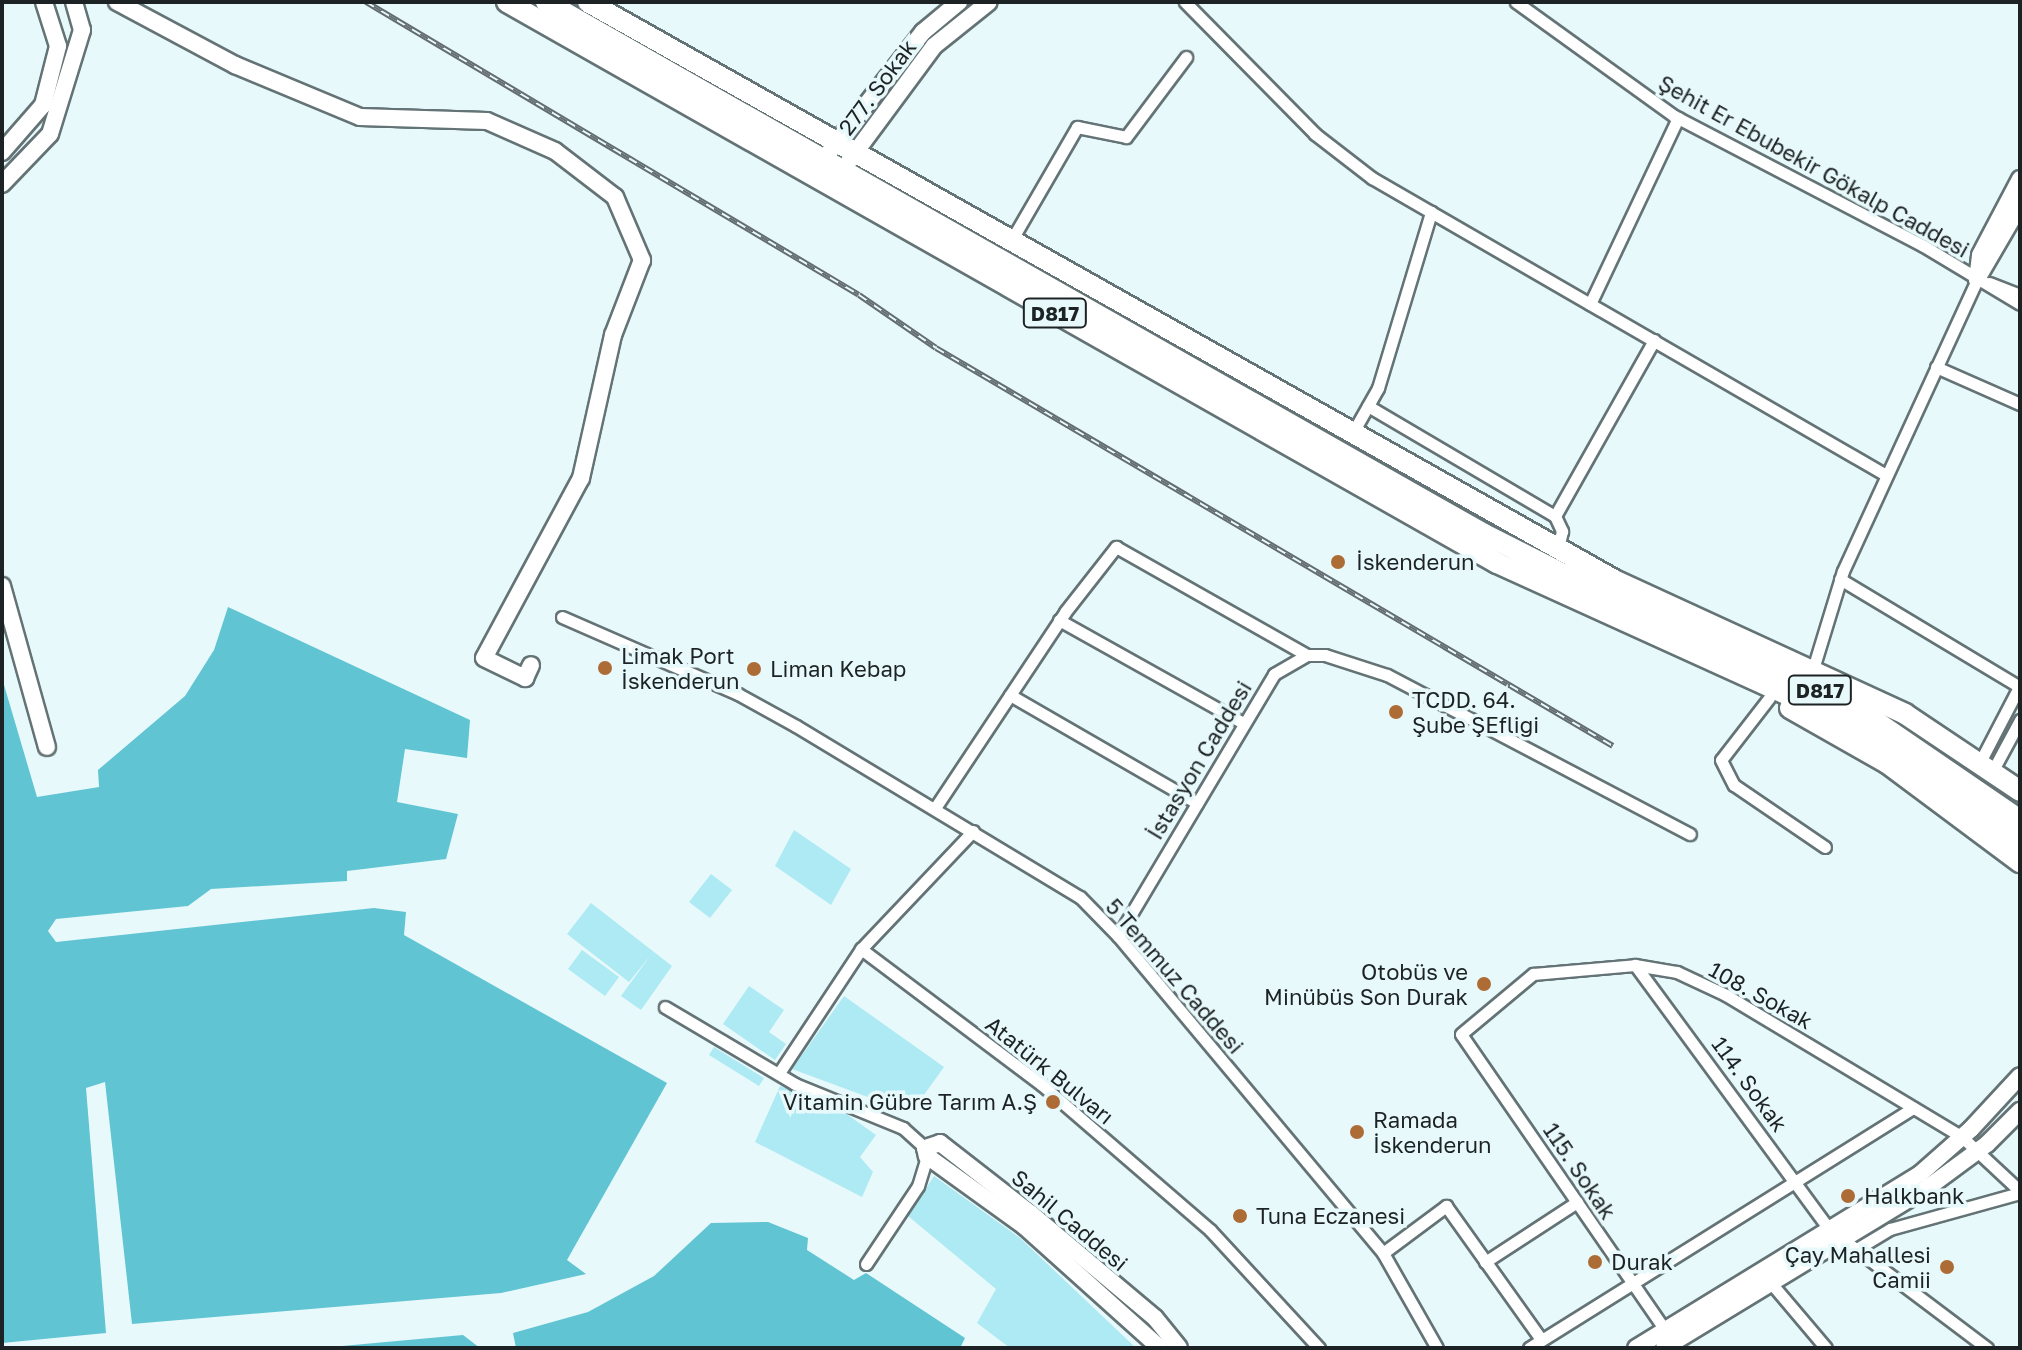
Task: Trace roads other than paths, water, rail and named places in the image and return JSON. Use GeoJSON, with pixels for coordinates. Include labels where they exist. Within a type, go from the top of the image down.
{"type":"FeatureCollection","features":[{"type":"Feature","properties":{"kind":"highway"},"geometry":{"type":"LineString","coordinates":[[546,2],[829,153]]}},
{"type":"Feature","properties":{"kind":"highway"},"geometry":{"type":"LineString","coordinates":[[588,2],[847,164],[1011,241],[1614,580],[1905,714],[2020,791]]}},
{"type":"Feature","properties":{"kind":"highway","name":"D817"},"geometry":{"type":"LineString","coordinates":[[524,4],[1444,535],[1609,614],[1857,726],[1962,795],[2020,842]]}},
{"type":"Feature","properties":{"kind":"highway","name":"D817"},"geometry":{"type":"LineString","coordinates":[[847,164],[1547,568],[1812,685],[1898,734],[2020,820]]}},
{"type":"Feature","properties":{"kind":"highway"},"geometry":{"type":"LineString","coordinates":[[1609,614],[1887,763],[2020,862]]}},
{"type":"Feature","properties":{"kind":"street"},"geometry":{"type":"LineString","coordinates":[[2,152],[43,105],[58,46],[44,2]]}},
{"type":"Feature","properties":{"kind":"street"},"geometry":{"type":"LineString","coordinates":[[2,184],[50,134],[82,30],[74,2]]}},
{"type":"Feature","properties":{"kind":"street"},"geometry":{"type":"LineString","coordinates":[[117,2],[235,65],[360,117],[487,121],[555,151],[615,197],[642,260],[613,335],[581,478],[484,658],[525,678],[531,665]]}},
{"type":"Feature","properties":{"kind":"street","name":"277. Sokak"},"geometry":{"type":"LineString","coordinates":[[829,153],[923,32],[959,2]]}},
{"type":"Feature","properties":{"kind":"street","name":"277. Sokak"},"geometry":{"type":"LineString","coordinates":[[847,164],[934,46],[989,2]]}},
{"type":"Feature","properties":{"kind":"street"},"geometry":{"type":"LineString","coordinates":[[1185,2],[1315,134],[1372,178],[1886,475]]}},
{"type":"Feature","properties":{"kind":"street","name":"Şehit Er Ebubekir Gökalp Caddesi"},"geometry":{"type":"LineString","coordinates":[[1516,2],[1678,118],[1922,245],[2020,304]]}},
{"type":"Feature","properties":{"kind":"street"},"geometry":{"type":"LineString","coordinates":[[1011,241],[1077,127],[1126,137],[1186,57]]}},
{"type":"Feature","properties":{"kind":"street"},"geometry":{"type":"LineString","coordinates":[[1590,304],[1678,118]]}},
{"type":"Feature","properties":{"kind":"street"},"geometry":{"type":"LineString","coordinates":[[1977,280],[1980,255],[2020,179]]}},
{"type":"Feature","properties":{"kind":"street"},"geometry":{"type":"LineString","coordinates":[[1813,669],[1840,579],[1886,475],[1977,280],[2020,205]]}},
{"type":"Feature","properties":{"kind":"street"},"geometry":{"type":"LineString","coordinates":[[1352,434],[1368,406],[1400,321],[1431,212]]}},
{"type":"Feature","properties":{"kind":"street","name":"Şehit Er Ebubekir Gökalp Caddesi"},"geometry":{"type":"LineString","coordinates":[[1977,280],[2020,295]]}},
{"type":"Feature","properties":{"kind":"street"},"geometry":{"type":"LineString","coordinates":[[1555,516],[1654,340]]}},
{"type":"Feature","properties":{"kind":"street"},"geometry":{"type":"LineString","coordinates":[[1936,367],[2020,404]]}},
{"type":"Feature","properties":{"kind":"street"},"geometry":{"type":"LineString","coordinates":[[1368,406],[1555,516],[1562,531],[1558,549]]}},
{"type":"Feature","properties":{"kind":"street"},"geometry":{"type":"LineString","coordinates":[[935,808],[1059,620],[1116,547],[1307,655],[1325,655],[1387,675],[1690,834]]}},
{"type":"Feature","properties":{"kind":"street"},"geometry":{"type":"LineString","coordinates":[[1840,579],[2020,686],[1986,766]]}},
{"type":"Feature","properties":{"kind":"street"},"geometry":{"type":"LineString","coordinates":[[2,586],[47,747]]}},
{"type":"Feature","properties":{"kind":"street","name":"5 Temmuz Caddesi"},"geometry":{"type":"LineString","coordinates":[[562,617],[796,726],[1080,897],[1118,936],[1383,1253],[1437,1348]]}},
{"type":"Feature","properties":{"kind":"street"},"geometry":{"type":"LineString","coordinates":[[1059,620],[1243,723]]}},
{"type":"Feature","properties":{"kind":"street","name":"İstasyon Caddesi"},"geometry":{"type":"LineString","coordinates":[[1118,936],[1274,674],[1307,655]]}},
{"type":"Feature","properties":{"kind":"street"},"geometry":{"type":"LineString","coordinates":[[1010,695],[1197,803]]}},
{"type":"Feature","properties":{"kind":"street"},"geometry":{"type":"LineString","coordinates":[[1769,698],[1721,760],[1734,785],[1825,847]]}},
{"type":"Feature","properties":{"kind":"street"},"geometry":{"type":"LineString","coordinates":[[1986,766],[2020,720]]}},
{"type":"Feature","properties":{"kind":"street"},"geometry":{"type":"LineString","coordinates":[[779,1073],[861,949],[973,831]]}},
{"type":"Feature","properties":{"kind":"street","name":"Atatürk Bulvarı"},"geometry":{"type":"LineString","coordinates":[[861,949],[1042,1085],[1210,1230],[1319,1348]]}},
{"type":"Feature","properties":{"kind":"street","name":"108. Sokak"},"geometry":{"type":"LineString","coordinates":[[1461,1034],[1533,974],[1635,965],[1677,972],[1726,995],[1962,1137],[2020,1192]]}},
{"type":"Feature","properties":{"kind":"street","name":"114. Sokak"},"geometry":{"type":"LineString","coordinates":[[1635,965],[1842,1240],[1987,1348]]}},
{"type":"Feature","properties":{"kind":"street","name":"Sahil Caddesi"},"geometry":{"type":"LineString","coordinates":[[665,1007],[779,1073],[903,1128],[926,1152],[1024,1226],[1160,1348]]}},
{"type":"Feature","properties":{"kind":"street","name":"115. Sokak"},"geometry":{"type":"LineString","coordinates":[[1461,1034],[1631,1280],[1667,1343]]}},
{"type":"Feature","properties":{"kind":"street"},"geometry":{"type":"LineString","coordinates":[[1667,1343],[1842,1240],[1962,1137],[2020,1076]]}},
{"type":"Feature","properties":{"kind":"street"},"geometry":{"type":"LineString","coordinates":[[1529,1348],[1631,1280],[1913,1108]]}},
{"type":"Feature","properties":{"kind":"street"},"geometry":{"type":"LineString","coordinates":[[1636,1348],[1667,1343],[1842,1240],[1978,1151],[2020,1111]]}},
{"type":"Feature","properties":{"kind":"street","name":"Sahil Caddesi"},"geometry":{"type":"LineString","coordinates":[[926,1152],[940,1143],[1155,1318],[1179,1348]]}},
{"type":"Feature","properties":{"kind":"street"},"geometry":{"type":"LineString","coordinates":[[866,1264],[918,1186],[926,1152]]}},
{"type":"Feature","properties":{"kind":"street"},"geometry":{"type":"LineString","coordinates":[[1842,1240],[2020,1192]]}},
{"type":"Feature","properties":{"kind":"street"},"geometry":{"type":"LineString","coordinates":[[1485,1262],[1577,1202]]}},
{"type":"Feature","properties":{"kind":"street"},"geometry":{"type":"LineString","coordinates":[[1383,1253],[1446,1206],[1541,1339]]}},
{"type":"Feature","properties":{"kind":"street"},"geometry":{"type":"LineString","coordinates":[[1771,1283],[1826,1348]]}},
{"type":"Feature","properties":{"kind":"railway"},"geometry":{"type":"LineString","coordinates":[[366,2],[859,295],[936,348],[1613,746]]}},
{"type":"Feature","properties":{"kind":"place","name":"İskenderun"},"geometry":{"type":"Point","coordinates":[1338,562]}},
{"type":"Feature","properties":{"kind":"place","name":"Limak Port İskenderun"},"geometry":{"type":"Point","coordinates":[605,668]}},
{"type":"Feature","properties":{"kind":"place","name":"Liman Kebap"},"geometry":{"type":"Point","coordinates":[754,669]}},
{"type":"Feature","properties":{"kind":"place","name":"TCDD. 64. Şube ŞEfliği"},"geometry":{"type":"Point","coordinates":[1396,712]}},
{"type":"Feature","properties":{"kind":"place","name":"Otobüs ve Minübüs Son Durak"},"geometry":{"type":"Point","coordinates":[1484,984]}},
{"type":"Feature","properties":{"kind":"place","name":"Vitamin Gübre Tarım A.Ş"},"geometry":{"type":"Point","coordinates":[1053,1102]}},
{"type":"Feature","properties":{"kind":"place","name":"Ramada İskenderun"},"geometry":{"type":"Point","coordinates":[1357,1132]}},
{"type":"Feature","properties":{"kind":"place","name":"Halkbank"},"geometry":{"type":"Point","coordinates":[1848,1196]}},
{"type":"Feature","properties":{"kind":"place","name":"Tuna Eczanesi"},"geometry":{"type":"Point","coordinates":[1240,1216]}},
{"type":"Feature","properties":{"kind":"place","name":"Durak"},"geometry":{"type":"Point","coordinates":[1595,1262]}},
{"type":"Feature","properties":{"kind":"place","name":"Çay Mahallesi Camii"},"geometry":{"type":"Point","coordinates":[1947,1267]}}]}
